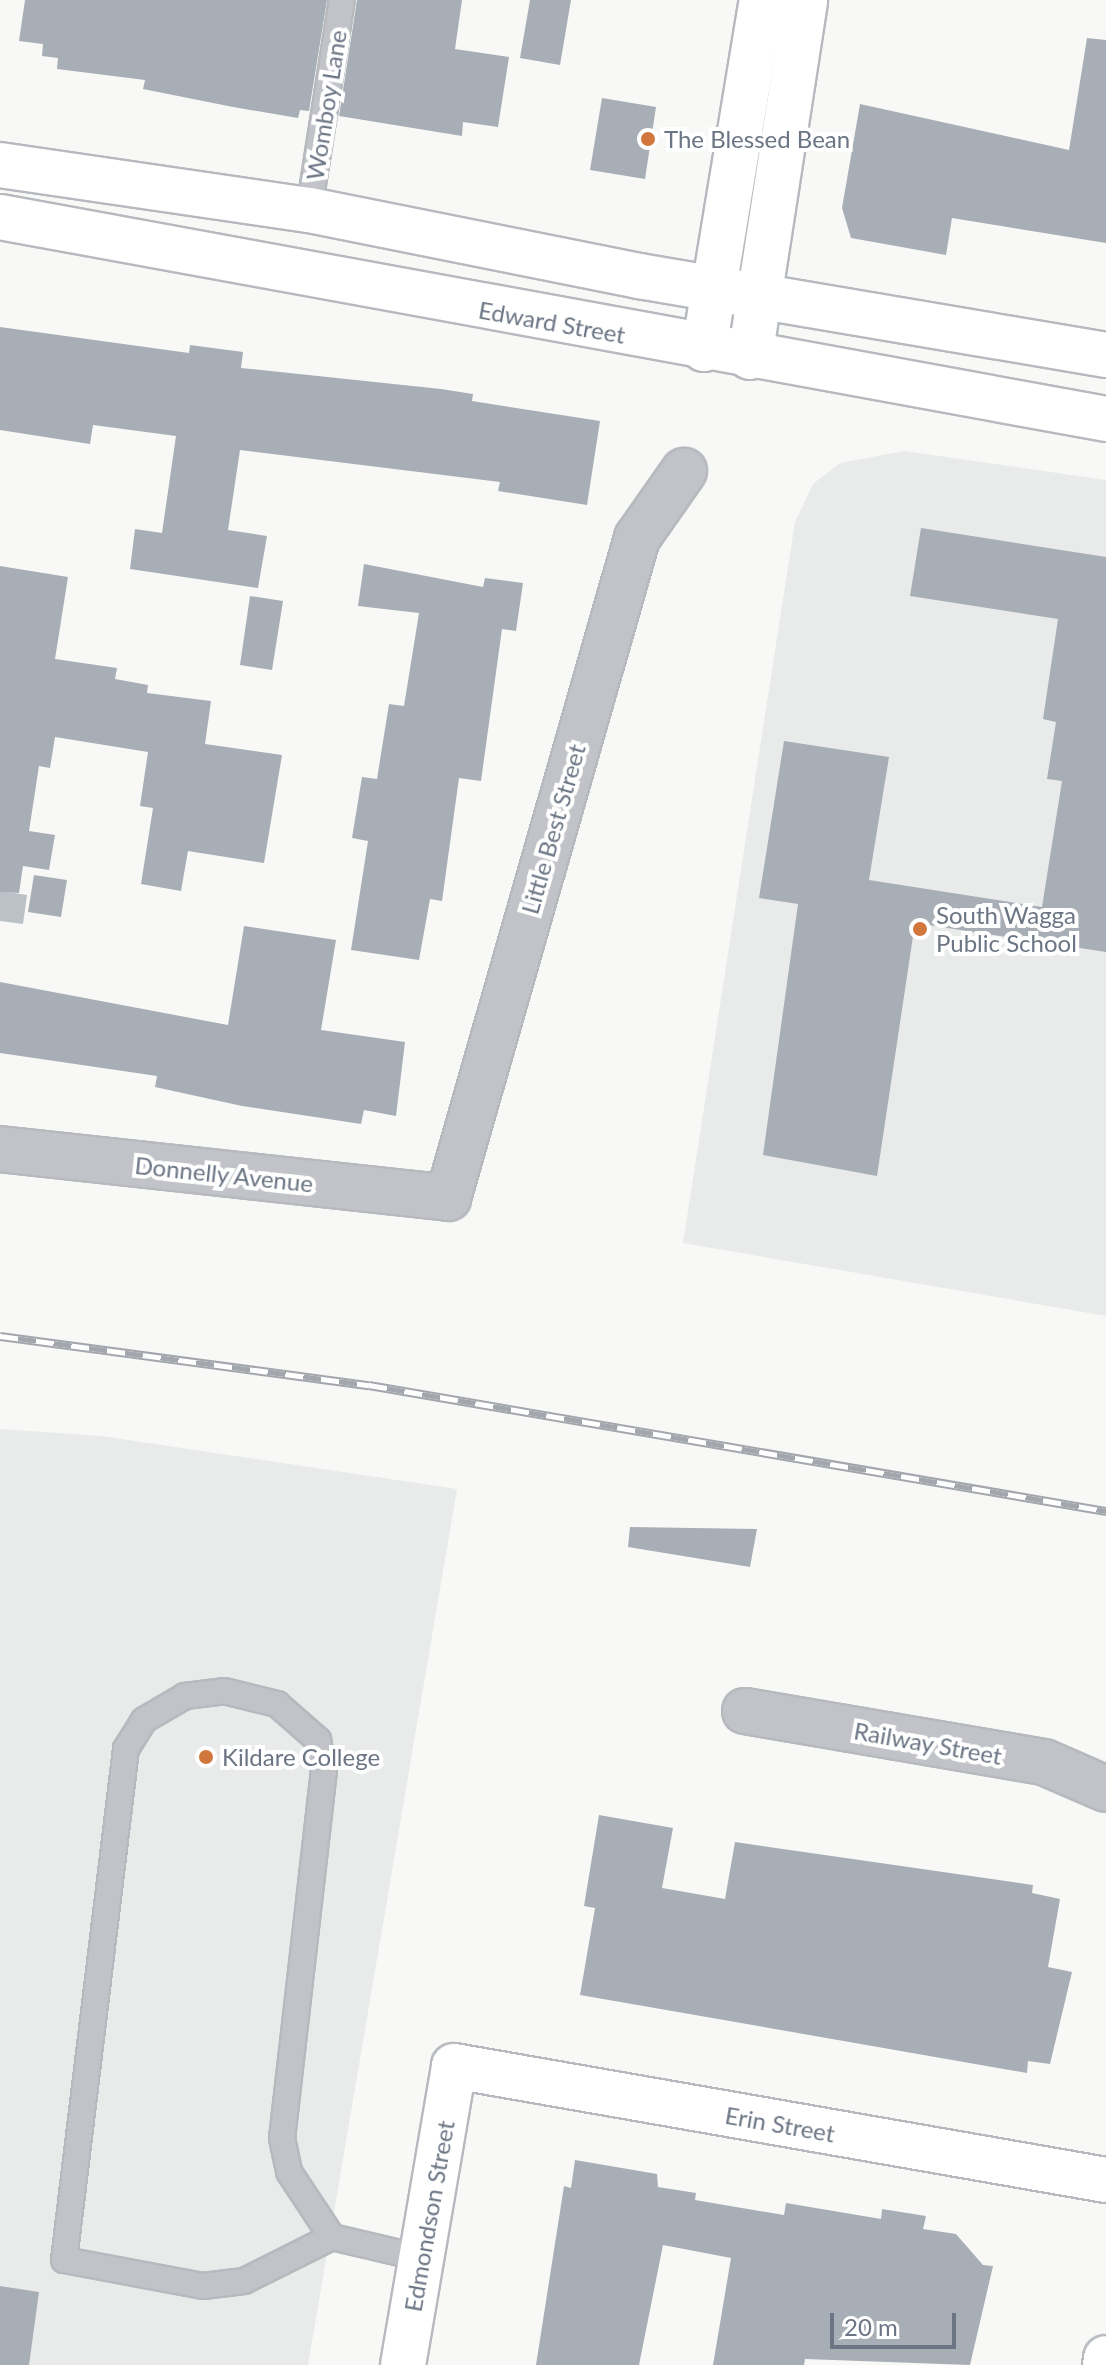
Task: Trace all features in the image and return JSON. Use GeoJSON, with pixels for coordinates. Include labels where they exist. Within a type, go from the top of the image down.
{"type":"FeatureCollection","features":[{"type":"Feature","properties":{"kind":"main road"},"geometry":{"type":"LineString","coordinates":[[704,349],[762,0]]}},
{"type":"Feature","properties":{"kind":"main road"},"geometry":{"type":"LineString","coordinates":[[750,357],[805,0]]}},
{"type":"Feature","properties":{"kind":"main road"},"geometry":{"type":"LineString","coordinates":[[0,165],[309,210],[714,288],[1106,355]]}},
{"type":"Feature","properties":{"kind":"main road","name":"Edward Street"},"geometry":{"type":"LineString","coordinates":[[0,217],[704,349],[1106,419]]}},
{"type":"Feature","properties":{"kind":"main road","name":"Erin Street"},"geometry":{"type":"LineString","coordinates":[[454,2066],[1106,2180]]}},
{"type":"Feature","properties":{"kind":"main road","name":"Edmondson Street"},"geometry":{"type":"LineString","coordinates":[[403,2365],[454,2066]]}},
{"type":"Feature","properties":{"kind":"main road"},"geometry":{"type":"LineString","coordinates":[[1105,2365],[1106,2358]]}},
{"type":"Feature","properties":{"kind":"street","name":"Little Best Street"},"geometry":{"type":"LineString","coordinates":[[448,1198],[637,538],[684,471]]}},
{"type":"Feature","properties":{"kind":"street","name":"Donnelly Avenue"},"geometry":{"type":"LineString","coordinates":[[0,1149],[448,1198]]}},
{"type":"Feature","properties":{"kind":"street","name":"Railway Street"},"geometry":{"type":"LineString","coordinates":[[745,1711],[1044,1762],[1106,1789]]}},
{"type":"Feature","properties":{"kind":"lane","name":"Womboy Lane"},"geometry":{"type":"LineString","coordinates":[[309,210],[342,0]]}},
{"type":"Feature","properties":{"kind":"lane"},"geometry":{"type":"LineString","coordinates":[[332,2237],[289,2172],[282,2138],[324,1770],[318,1740],[277,1704],[224,1691],[185,1696],[144,1720],[126,1749],[64,2260],[203,2286],[244,2281],[332,2237],[421,2258]]}},
{"type":"Feature","properties":{"kind":"shaded area","name":"South Wagga Public School"},"geometry":{"type":"Polygon","coordinates":[[[904,451],[1106,480],[1106,1316],[683,1243],[795,522],[813,484],[840,463],[904,451]]]}},
{"type":"Feature","properties":{"kind":"shaded area"},"geometry":{"type":"Polygon","coordinates":[[[0,891],[27,895],[23,924],[0,921],[0,891]]]}},
{"type":"Feature","properties":{"kind":"shaded area","name":"Kildare College"},"geometry":{"type":"Polygon","coordinates":[[[0,1429],[101,1436],[457,1489],[308,2365],[0,2365],[0,1429]]]}},
{"type":"Feature","properties":{"kind":"building"},"geometry":{"type":"Polygon","coordinates":[[[25,0],[327,0],[309,111],[300,110],[298,118],[143,89],[145,80],[57,69],[58,58],[42,56],[43,44],[19,41],[25,0]]]}},
{"type":"Feature","properties":{"kind":"building"},"geometry":{"type":"Polygon","coordinates":[[[357,0],[462,0],[455,49],[509,57],[498,127],[463,122],[462,136],[339,116],[357,0]]]}},
{"type":"Feature","properties":{"kind":"building"},"geometry":{"type":"Polygon","coordinates":[[[530,0],[571,0],[560,65],[520,58],[530,0]]]}},
{"type":"Feature","properties":{"kind":"building"},"geometry":{"type":"Polygon","coordinates":[[[1087,38],[1106,40],[1106,243],[952,218],[946,255],[851,238],[842,208],[860,104],[1069,150],[1087,38]]]}},
{"type":"Feature","properties":{"kind":"building"},"geometry":{"type":"Polygon","coordinates":[[[602,98],[656,107],[645,179],[590,170],[602,98]]]}},
{"type":"Feature","properties":{"kind":"building"},"geometry":{"type":"Polygon","coordinates":[[[0,327],[189,353],[190,345],[243,352],[241,368],[441,389],[473,394],[472,401],[600,421],[587,505],[498,491],[500,482],[240,450],[228,530],[267,536],[258,588],[130,569],[135,529],[162,533],[176,436],[93,425],[90,444],[0,430],[0,327]]]}},
{"type":"Feature","properties":{"kind":"building"},"geometry":{"type":"Polygon","coordinates":[[[921,528],[1106,557],[1106,952],[915,923],[877,1176],[763,1155],[798,904],[759,898],[784,741],[889,757],[869,880],[1042,907],[1062,781],[1047,779],[1056,722],[1043,719],[1058,619],[910,596],[921,528]]]}},
{"type":"Feature","properties":{"kind":"building"},"geometry":{"type":"Polygon","coordinates":[[[364,564],[483,587],[485,578],[523,583],[516,631],[502,629],[481,781],[459,778],[442,901],[430,899],[419,960],[351,950],[368,841],[352,838],[362,777],[377,779],[389,704],[404,706],[419,613],[358,606],[364,564]]]}},
{"type":"Feature","properties":{"kind":"building"},"geometry":{"type":"Polygon","coordinates":[[[0,566],[68,577],[55,659],[117,668],[115,679],[148,685],[147,693],[211,701],[205,744],[282,755],[264,863],[188,851],[181,891],[141,884],[153,808],[140,806],[148,752],[55,737],[50,768],[39,766],[29,831],[55,835],[49,870],[23,866],[19,893],[0,892],[0,566]]]}},
{"type":"Feature","properties":{"kind":"building"},"geometry":{"type":"Polygon","coordinates":[[[250,596],[283,601],[272,670],[240,665],[250,596]]]}},
{"type":"Feature","properties":{"kind":"building"},"geometry":{"type":"Polygon","coordinates":[[[34,875],[67,880],[61,917],[28,912],[34,875]]]}},
{"type":"Feature","properties":{"kind":"building"},"geometry":{"type":"Polygon","coordinates":[[[244,926],[336,940],[321,1030],[405,1042],[396,1116],[364,1110],[361,1124],[242,1106],[155,1087],[157,1076],[0,1053],[0,982],[228,1025],[244,926]]]}},
{"type":"Feature","properties":{"kind":"building"},"geometry":{"type":"Polygon","coordinates":[[[630,1527],[757,1529],[750,1567],[628,1547],[630,1527]]]}},
{"type":"Feature","properties":{"kind":"building"},"geometry":{"type":"Polygon","coordinates":[[[599,1815],[673,1828],[662,1888],[725,1899],[735,1842],[1033,1885],[1032,1893],[1060,1899],[1048,1967],[1072,1972],[1050,2064],[1028,2061],[1027,2073],[580,1995],[595,1908],[584,1906],[599,1815]]]}},
{"type":"Feature","properties":{"kind":"building"},"geometry":{"type":"Polygon","coordinates":[[[575,2160],[657,2174],[658,2187],[696,2193],[695,2200],[784,2215],[786,2203],[881,2219],[882,2209],[926,2216],[923,2229],[956,2234],[983,2265],[993,2266],[970,2365],[805,2359],[804,2365],[713,2365],[731,2258],[663,2245],[639,2365],[536,2365],[564,2186],[571,2188],[575,2160]]]}},
{"type":"Feature","properties":{"kind":"building"},"geometry":{"type":"Polygon","coordinates":[[[0,2286],[39,2292],[29,2365],[0,2365],[0,2286]]]}},
{"type":"Feature","properties":{"kind":"railway"},"geometry":{"type":"LineString","coordinates":[[0,1336],[369,1385],[1106,1511]]}},
{"type":"Feature","properties":{"kind":"place","name":"The Blessed Bean"},"geometry":{"type":"Point","coordinates":[648,139]}},
{"type":"Feature","properties":{"kind":"place","name":"South Wagga Public School"},"geometry":{"type":"Point","coordinates":[920,929]}},
{"type":"Feature","properties":{"kind":"place","name":"Kildare College"},"geometry":{"type":"Point","coordinates":[206,1757]}}]}
